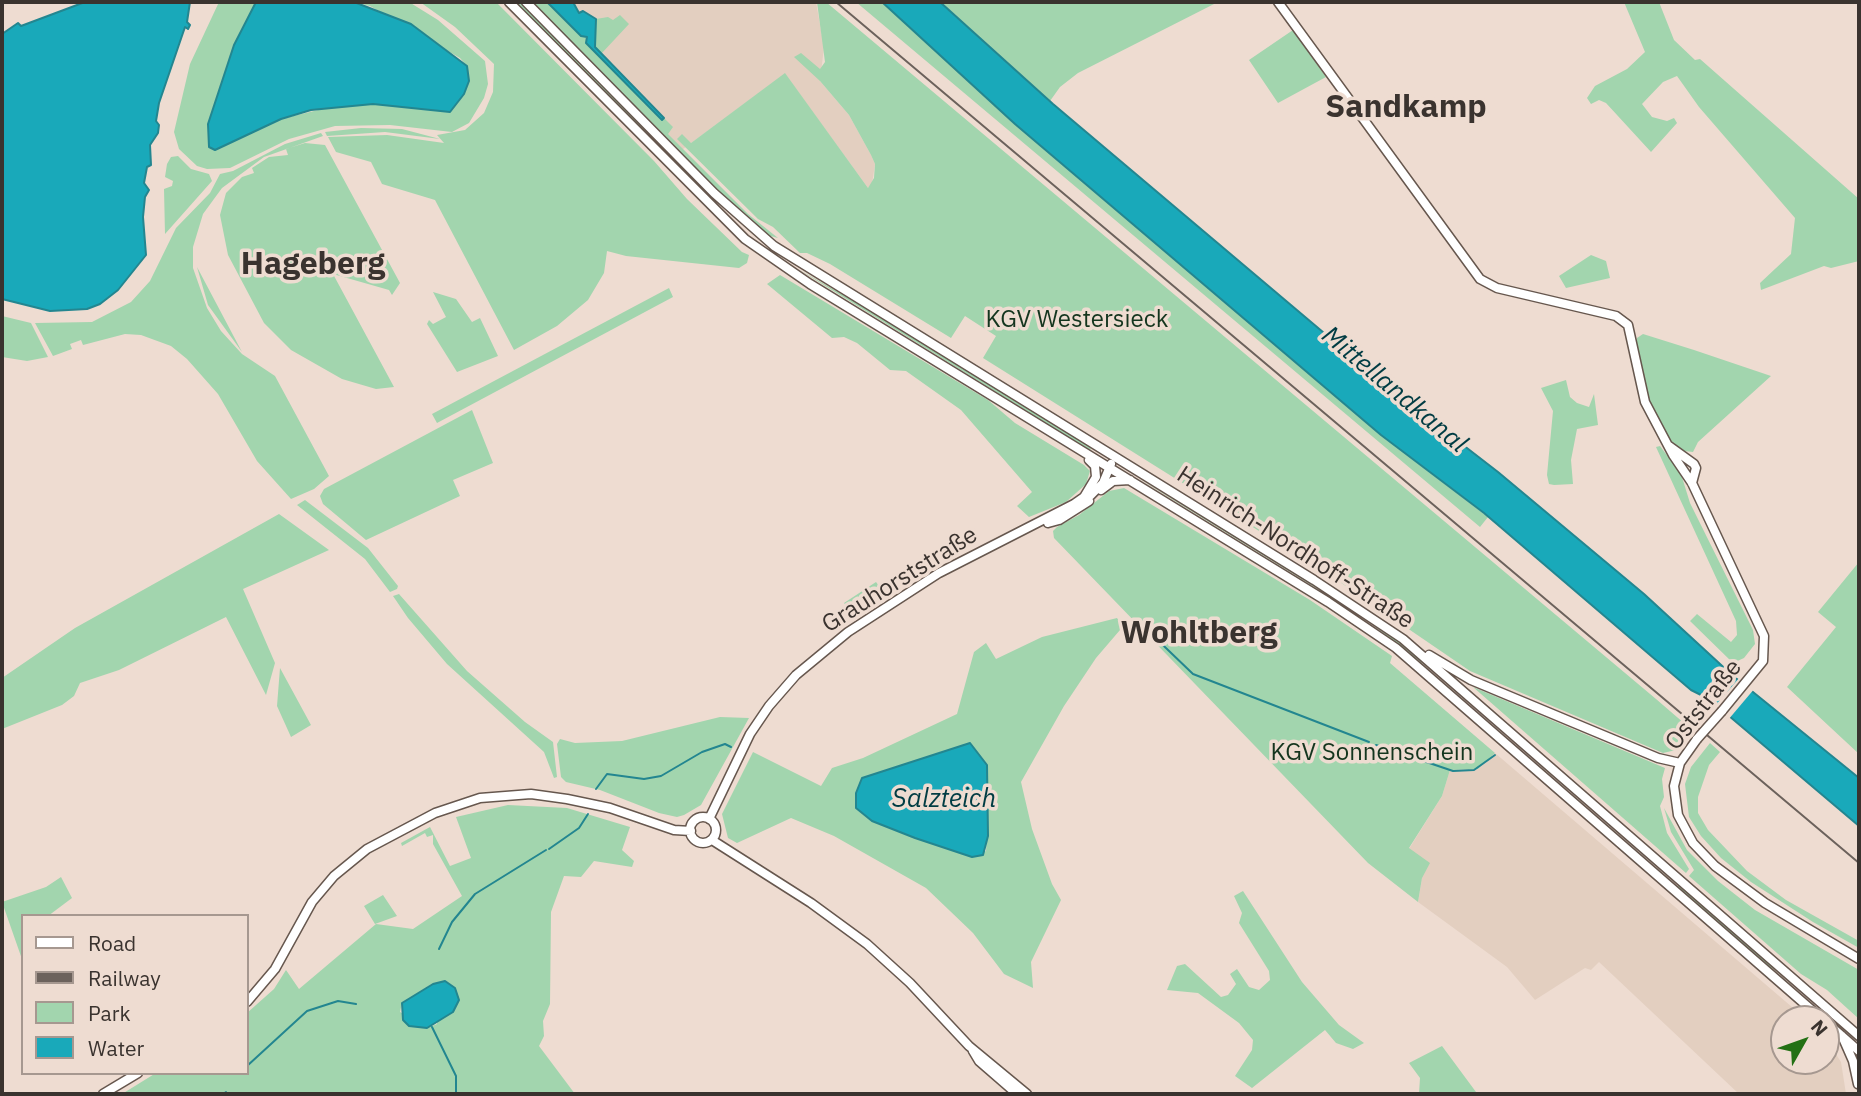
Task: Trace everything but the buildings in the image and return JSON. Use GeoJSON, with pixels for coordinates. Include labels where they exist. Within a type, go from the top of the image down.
{"type":"FeatureCollection","features":[{"type":"Feature","properties":{"kind":"street","name":"Heinrich-Nordhoff-Straße"},"geometry":{"type":"LineString","coordinates":[[509,2],[706,202],[762,252],[1350,616],[1442,686],[1806,1005]]}},
{"type":"Feature","properties":{"kind":"street","name":"Heinrich-Nordhoff-Straße"},"geometry":{"type":"LineString","coordinates":[[526,2],[714,193],[774,246],[1355,606],[1406,641],[1859,1036]]}},
{"type":"Feature","properties":{"kind":"street","name":"Oststraße"},"geometry":{"type":"LineString","coordinates":[[1278,2],[1480,279],[1497,288],[1565,302],[1626,321],[1632,334],[1645,402],[1692,483],[1764,636],[1763,661],[1680,763],[1674,786],[1678,815],[1702,853],[1765,903],[1859,958]]}},
{"type":"Feature","properties":{"kind":"street"},"geometry":{"type":"LineString","coordinates":[[1040,425],[1055,439],[1094,463],[1101,478],[1111,468],[1122,467],[1177,500],[1188,502]]}},
{"type":"Feature","properties":{"kind":"street"},"geometry":{"type":"LineString","coordinates":[[1669,446],[1688,458],[1696,468],[1692,483]]}},
{"type":"Feature","properties":{"kind":"street"},"geometry":{"type":"LineString","coordinates":[[1106,452],[1111,458],[1111,468]]}},
{"type":"Feature","properties":{"kind":"street","name":"Grauhorststraße"},"geometry":{"type":"LineString","coordinates":[[1032,527],[1047,524],[1082,504],[1101,478]]}},
{"type":"Feature","properties":{"kind":"street","name":"Grauhorststraße"},"geometry":{"type":"LineString","coordinates":[[709,818],[760,719],[782,690],[812,661],[874,614],[939,573],[1074,504],[1101,478]]}},
{"type":"Feature","properties":{"kind":"street"},"geometry":{"type":"LineString","coordinates":[[1047,524],[1077,511],[1113,481],[1130,480]]}},
{"type":"Feature","properties":{"kind":"street"},"geometry":{"type":"LineString","coordinates":[[1406,641],[1471,680],[1658,758],[1680,763]]}},
{"type":"Feature","properties":{"kind":"street"},"geometry":{"type":"LineString","coordinates":[[1442,686],[1471,680]]}},
{"type":"Feature","properties":{"kind":"street"},"geometry":{"type":"LineString","coordinates":[[248,1001],[275,969],[312,902],[334,876],[367,849],[435,813],[480,798],[547,795],[610,808],[674,830],[691,831],[700,842],[712,840],[820,909],[867,944],[910,983],[970,1046],[1027,1094]]}},
{"type":"Feature","properties":{"kind":"street"},"geometry":{"type":"LineString","coordinates":[[691,831],[695,820],[709,818],[716,828],[712,840]]}},
{"type":"Feature","properties":{"kind":"street","name":"Heinrich-Nordhoff-Straße"},"geometry":{"type":"LineString","coordinates":[[1846,1026],[1859,1030]]}},
{"type":"Feature","properties":{"kind":"street","name":"Heinrich-Nordhoff-Straße"},"geometry":{"type":"LineString","coordinates":[[1842,1036],[1859,1051]]}},
{"type":"Feature","properties":{"kind":"street"},"geometry":{"type":"LineString","coordinates":[[1842,1036],[1853,1061],[1859,1094]]}},
{"type":"Feature","properties":{"kind":"street"},"geometry":{"type":"LineString","coordinates":[[970,1046],[979,1061],[1017,1094]]}},
{"type":"Feature","properties":{"kind":"street"},"geometry":{"type":"LineString","coordinates":[[103,1094],[135,1075]]}},
{"type":"Feature","properties":{"kind":"shaded area"},"geometry":{"type":"Polygon","coordinates":[[[532,2],[816,2],[824,47],[820,81],[849,115],[871,155],[875,164],[872,184],[868,188],[785,74],[679,152],[532,2]]]}},
{"type":"Feature","properties":{"kind":"shaded area"},"geometry":{"type":"Polygon","coordinates":[[[1495,753],[1790,1005],[1770,1005],[1770,1075],[1840,1075],[1840,1060],[1846,1094],[1739,1094],[1599,962],[1591,970],[1585,968],[1535,1000],[1507,967],[1418,902],[1422,878],[1409,849],[1442,796],[1450,770],[1478,769],[1495,753]]]}},
{"type":"Feature","properties":{"kind":"green space"},"geometry":{"type":"Polygon","coordinates":[[[219,2],[256,2],[234,45],[208,124],[209,147],[215,150],[281,119],[343,104],[396,105],[450,112],[464,94],[469,81],[467,66],[460,58],[370,6],[354,2],[409,2],[438,20],[485,61],[488,84],[484,98],[469,123],[452,132],[390,125],[335,126],[289,139],[230,168],[207,169],[197,166],[179,149],[174,132],[190,64],[219,2]]]}},
{"type":"Feature","properties":{"kind":"green space"},"geometry":{"type":"Polygon","coordinates":[[[420,2],[496,2],[654,161],[687,199],[742,252],[749,255],[747,263],[739,268],[626,256],[607,251],[604,273],[588,300],[557,326],[514,350],[435,200],[382,184],[371,162],[336,152],[328,137],[387,135],[444,143],[437,135],[465,130],[484,113],[493,92],[494,64],[455,27],[420,2]]]}},
{"type":"Feature","properties":{"kind":"green space"},"geometry":{"type":"Polygon","coordinates":[[[515,2],[521,2],[712,196],[766,246],[665,155],[515,2]]]}},
{"type":"Feature","properties":{"kind":"green space"},"geometry":{"type":"Polygon","coordinates":[[[532,2],[547,2],[581,36],[587,37],[586,43],[662,120],[664,118],[673,127],[668,134],[748,214],[778,238],[767,235],[715,188],[532,2]]]}},
{"type":"Feature","properties":{"kind":"green space","name":"KGV Westersieck"},"geometry":{"type":"Polygon","coordinates":[[[817,2],[826,2],[1656,699],[1692,730],[1685,742],[1676,750],[1663,753],[1470,671],[1334,578],[983,358],[996,336],[965,316],[951,338],[830,264],[807,253],[800,253],[773,227],[758,219],[677,139],[682,134],[691,143],[785,73],[868,188],[874,178],[875,164],[849,115],[820,81],[794,57],[801,53],[820,69],[825,62],[817,2]]]}},
{"type":"Feature","properties":{"kind":"green space"},"geometry":{"type":"Polygon","coordinates":[[[856,2],[882,2],[1015,124],[1381,435],[1488,517],[1480,527],[856,2]]]}},
{"type":"Feature","properties":{"kind":"green space"},"geometry":{"type":"Polygon","coordinates":[[[940,2],[1218,2],[1078,73],[1060,87],[1050,101],[940,2]]]}},
{"type":"Feature","properties":{"kind":"green space"},"geometry":{"type":"Polygon","coordinates":[[[1624,2],[1659,2],[1674,40],[1695,60],[1700,59],[1859,199],[1859,261],[1831,268],[1824,266],[1761,290],[1760,283],[1791,254],[1795,218],[1699,107],[1677,76],[1663,82],[1642,104],[1652,117],[1667,121],[1674,118],[1677,123],[1651,152],[1606,103],[1599,100],[1591,104],[1587,98],[1595,86],[1627,69],[1645,52],[1624,2]]]}},
{"type":"Feature","properties":{"kind":"green space"},"geometry":{"type":"Polygon","coordinates":[[[620,15],[629,24],[601,54],[595,47],[596,19],[608,17],[613,20],[620,15]]]}},
{"type":"Feature","properties":{"kind":"green space"},"geometry":{"type":"Polygon","coordinates":[[[1293,30],[1326,77],[1278,103],[1249,60],[1293,30]]]}},
{"type":"Feature","properties":{"kind":"green space"},"geometry":{"type":"Polygon","coordinates":[[[361,128],[402,129],[440,139],[385,132],[327,136],[325,132],[361,128]]]}},
{"type":"Feature","properties":{"kind":"green space"},"geometry":{"type":"Polygon","coordinates":[[[321,133],[323,136],[264,157],[222,188],[203,214],[193,247],[193,268],[207,308],[221,331],[242,354],[275,376],[329,476],[314,489],[291,499],[257,461],[218,394],[187,359],[171,346],[141,335],[125,334],[83,345],[81,340],[70,344],[72,349],[53,356],[35,323],[92,322],[131,302],[150,281],[176,228],[210,193],[220,174],[233,171],[285,144],[321,133]]]}},
{"type":"Feature","properties":{"kind":"green space"},"geometry":{"type":"Polygon","coordinates":[[[305,143],[325,145],[400,283],[392,295],[389,290],[333,274],[394,387],[376,389],[342,379],[291,350],[264,323],[228,255],[220,215],[226,193],[242,177],[254,173],[252,168],[269,157],[288,155],[286,149],[305,143]]]}},
{"type":"Feature","properties":{"kind":"green space"},"geometry":{"type":"Polygon","coordinates":[[[178,156],[191,169],[209,174],[212,181],[165,234],[164,189],[172,186],[173,181],[165,177],[167,164],[171,157],[178,156]]]}},
{"type":"Feature","properties":{"kind":"green space"},"geometry":{"type":"Polygon","coordinates":[[[1591,255],[1606,261],[1610,278],[1566,288],[1559,276],[1591,255]]]}},
{"type":"Feature","properties":{"kind":"green space"},"geometry":{"type":"Polygon","coordinates":[[[197,267],[242,352],[208,305],[197,267]]]}},
{"type":"Feature","properties":{"kind":"green space"},"geometry":{"type":"Polygon","coordinates":[[[798,269],[1092,446],[1090,450],[798,269]]]}},
{"type":"Feature","properties":{"kind":"green space"},"geometry":{"type":"Polygon","coordinates":[[[780,275],[988,400],[1015,423],[1084,465],[1090,471],[1086,484],[1066,502],[1029,517],[1017,506],[1032,492],[961,410],[906,371],[890,370],[857,343],[844,337],[832,338],[767,284],[780,275]]]}},
{"type":"Feature","properties":{"kind":"green space"},"geometry":{"type":"Polygon","coordinates":[[[669,288],[673,297],[437,423],[432,414],[669,288]]]}},
{"type":"Feature","properties":{"kind":"green space"},"geometry":{"type":"Polygon","coordinates":[[[433,292],[456,299],[472,322],[480,318],[498,356],[457,372],[427,324],[429,320],[433,324],[446,317],[433,292]]]}},
{"type":"Feature","properties":{"kind":"green space"},"geometry":{"type":"Polygon","coordinates":[[[2,316],[31,323],[48,357],[27,361],[2,357],[2,316]]]}},
{"type":"Feature","properties":{"kind":"green space"},"geometry":{"type":"Polygon","coordinates":[[[1643,334],[1771,376],[1698,442],[1693,452],[1684,451],[1671,441],[1647,397],[1636,347],[1637,338],[1643,334]]]}},
{"type":"Feature","properties":{"kind":"green space"},"geometry":{"type":"Polygon","coordinates":[[[1566,380],[1570,397],[1577,403],[1589,407],[1594,394],[1598,425],[1577,429],[1571,460],[1573,484],[1554,485],[1549,484],[1547,475],[1553,411],[1541,388],[1566,380]]]}},
{"type":"Feature","properties":{"kind":"green space"},"geometry":{"type":"Polygon","coordinates":[[[472,410],[493,463],[453,480],[460,496],[366,540],[323,504],[320,496],[324,489],[472,410]]]}},
{"type":"Feature","properties":{"kind":"green space"},"geometry":{"type":"Polygon","coordinates":[[[1660,446],[1681,474],[1690,503],[1753,630],[1755,644],[1744,658],[1733,663],[1690,621],[1697,614],[1731,642],[1737,635],[1736,621],[1656,447],[1660,446]]]}},
{"type":"Feature","properties":{"kind":"green space"},"geometry":{"type":"Polygon","coordinates":[[[1136,477],[1340,599],[1402,642],[1448,683],[1360,615],[1136,477]]]}},
{"type":"Feature","properties":{"kind":"green space","name":"KGV Sonnenschein"},"geometry":{"type":"Polygon","coordinates":[[[1124,488],[1310,600],[1392,656],[1390,663],[1495,753],[1478,769],[1450,770],[1442,796],[1409,848],[1430,863],[1422,878],[1418,902],[1368,863],[1054,538],[1053,531],[1057,527],[1079,515],[1109,491],[1124,488]]]}},
{"type":"Feature","properties":{"kind":"green space"},"geometry":{"type":"Polygon","coordinates":[[[305,500],[368,548],[398,586],[397,589],[390,592],[365,559],[297,505],[305,500]]]}},
{"type":"Feature","properties":{"kind":"green space"},"geometry":{"type":"Polygon","coordinates":[[[279,514],[329,550],[243,589],[275,663],[266,695],[226,617],[119,670],[80,683],[74,696],[62,705],[2,729],[2,678],[75,628],[279,514]]]}},
{"type":"Feature","properties":{"kind":"green space"},"geometry":{"type":"Polygon","coordinates":[[[1859,562],[1859,754],[1787,687],[1836,627],[1818,612],[1859,562]]]}},
{"type":"Feature","properties":{"kind":"green space"},"geometry":{"type":"Polygon","coordinates":[[[876,582],[885,594],[854,616],[844,603],[876,582]]]}},
{"type":"Feature","properties":{"kind":"green space"},"geometry":{"type":"Polygon","coordinates":[[[399,594],[467,671],[525,722],[553,742],[557,777],[554,778],[544,752],[447,664],[393,596],[399,594]]]}},
{"type":"Feature","properties":{"kind":"green space"},"geometry":{"type":"Polygon","coordinates":[[[1117,618],[1122,626],[1096,658],[1064,706],[1021,782],[1032,829],[1052,884],[1061,900],[1031,962],[1033,988],[1004,974],[973,933],[926,888],[834,836],[791,818],[737,843],[728,838],[722,814],[753,752],[821,786],[832,768],[863,758],[957,714],[974,652],[986,643],[996,659],[1042,637],[1117,618]],[[970,743],[862,778],[856,793],[856,808],[872,821],[972,857],[986,851],[988,817],[970,743]]]}},
{"type":"Feature","properties":{"kind":"green space"},"geometry":{"type":"Polygon","coordinates":[[[280,668],[311,725],[291,737],[277,706],[280,668]]]}},
{"type":"Feature","properties":{"kind":"green space"},"geometry":{"type":"Polygon","coordinates":[[[1473,687],[1665,768],[1662,779],[1664,797],[1660,806],[1667,833],[1689,869],[1686,873],[1473,687]]]}},
{"type":"Feature","properties":{"kind":"green space"},"geometry":{"type":"Polygon","coordinates":[[[720,717],[749,718],[701,805],[684,815],[677,817],[659,813],[600,790],[566,782],[561,777],[557,744],[560,739],[575,743],[622,741],[720,717]]]}},
{"type":"Feature","properties":{"kind":"green space"},"geometry":{"type":"Polygon","coordinates":[[[1710,743],[1720,752],[1709,765],[1698,797],[1698,813],[1708,830],[1747,871],[1786,900],[1859,941],[1859,948],[1751,882],[1721,858],[1701,836],[1689,817],[1685,784],[1691,767],[1710,743]]]}},
{"type":"Feature","properties":{"kind":"green space"},"geometry":{"type":"Polygon","coordinates":[[[508,805],[567,808],[630,827],[622,850],[634,861],[632,867],[594,861],[581,877],[564,876],[551,912],[550,1004],[543,1021],[544,1036],[539,1046],[575,1094],[122,1094],[153,1075],[248,1075],[248,1012],[274,989],[286,970],[299,989],[376,924],[413,929],[462,896],[433,844],[433,835],[427,837],[425,833],[402,846],[401,843],[430,827],[450,866],[471,858],[456,817],[508,805]],[[432,984],[402,1003],[400,1012],[427,1028],[437,1024],[432,984]]]}},
{"type":"Feature","properties":{"kind":"green space"},"geometry":{"type":"Polygon","coordinates":[[[1664,808],[1687,850],[1718,881],[1755,910],[1859,970],[1859,1019],[1827,990],[1801,974],[1689,876],[1694,870],[1671,832],[1664,808]]]}},
{"type":"Feature","properties":{"kind":"green space"},"geometry":{"type":"Polygon","coordinates":[[[61,877],[72,898],[51,914],[21,914],[21,956],[2,902],[46,887],[61,877]]]}},
{"type":"Feature","properties":{"kind":"green space"},"geometry":{"type":"Polygon","coordinates":[[[1680,884],[1818,1005],[1767,966],[1677,887],[1680,884]]]}},
{"type":"Feature","properties":{"kind":"green space"},"geometry":{"type":"Polygon","coordinates":[[[1243,891],[1302,982],[1339,1025],[1364,1043],[1353,1049],[1336,1043],[1325,1030],[1252,1088],[1235,1076],[1252,1050],[1253,1040],[1239,1023],[1198,993],[1167,990],[1177,966],[1185,964],[1221,997],[1228,995],[1236,984],[1230,974],[1237,969],[1249,987],[1259,990],[1270,980],[1269,971],[1239,923],[1242,913],[1234,896],[1243,891]]]}},
{"type":"Feature","properties":{"kind":"green space"},"geometry":{"type":"Polygon","coordinates":[[[383,895],[397,916],[375,924],[364,906],[383,895]]]}},
{"type":"Feature","properties":{"kind":"green space"},"geometry":{"type":"Polygon","coordinates":[[[1442,1046],[1476,1092],[1419,1094],[1420,1078],[1409,1063],[1442,1046]]]}},
{"type":"Feature","properties":{"kind":"water"},"geometry":{"type":"Polygon","coordinates":[[[85,2],[190,2],[187,22],[190,25],[188,29],[185,27],[159,103],[156,121],[159,125],[158,133],[150,145],[151,165],[147,167],[144,183],[149,190],[145,197],[143,217],[146,255],[118,290],[100,304],[87,309],[50,311],[2,299],[2,34],[18,23],[21,26],[85,2]]]}},
{"type":"Feature","properties":{"kind":"water"},"geometry":{"type":"Polygon","coordinates":[[[256,2],[354,2],[411,24],[467,66],[469,81],[464,94],[450,112],[373,104],[311,110],[281,119],[215,150],[209,147],[208,124],[234,45],[256,2]]]}},
{"type":"Feature","properties":{"kind":"water"},"geometry":{"type":"Polygon","coordinates":[[[547,2],[573,2],[579,13],[583,11],[596,19],[595,47],[664,118],[662,120],[586,43],[587,37],[581,36],[547,2]]]}},
{"type":"Feature","properties":{"kind":"water"},"geometry":{"type":"Polygon","coordinates":[[[882,2],[940,2],[1053,104],[1388,387],[1498,472],[1644,594],[1732,675],[1859,778],[1859,826],[1709,699],[1691,690],[1484,513],[1381,435],[1015,124],[882,2]]]}},
{"type":"Feature","properties":{"kind":"water","name":"Salzteich"},"geometry":{"type":"Polygon","coordinates":[[[970,743],[987,765],[988,836],[983,855],[972,857],[915,838],[872,821],[856,808],[856,793],[862,778],[970,743]]]}},
{"type":"Feature","properties":{"kind":"water"},"geometry":{"type":"Polygon","coordinates":[[[445,981],[455,988],[459,1000],[453,1012],[427,1028],[409,1026],[403,1020],[402,1003],[433,984],[445,981]]]}},
{"type":"Feature","properties":{"kind":"pier"},"geometry":{"type":"Polygon","coordinates":[[[1740,677],[1755,688],[1728,720],[1713,708],[1740,677]]]}},
{"type":"Feature","properties":{"kind":"waterway"},"geometry":{"type":"LineString","coordinates":[[1142,625],[1193,674],[1369,742]]}},
{"type":"Feature","properties":{"kind":"waterway"},"geometry":{"type":"LineString","coordinates":[[596,789],[607,774],[644,779],[661,776],[702,752],[725,744],[731,747]]}},
{"type":"Feature","properties":{"kind":"waterway"},"geometry":{"type":"LineString","coordinates":[[1376,745],[1453,771],[1474,770],[1495,755]]}},
{"type":"Feature","properties":{"kind":"waterway"},"geometry":{"type":"LineString","coordinates":[[549,849],[579,828],[588,814]]}},
{"type":"Feature","properties":{"kind":"waterway"},"geometry":{"type":"LineString","coordinates":[[439,949],[452,922],[475,894],[546,850]]}},
{"type":"Feature","properties":{"kind":"waterway"},"geometry":{"type":"LineString","coordinates":[[248,1065],[307,1011],[338,1001],[356,1004]]}},
{"type":"Feature","properties":{"kind":"waterway"},"geometry":{"type":"LineString","coordinates":[[432,1027],[456,1076],[456,1094]]}},
{"type":"Feature","properties":{"kind":"railway"},"geometry":{"type":"LineString","coordinates":[[836,2],[1859,863]]}},
{"type":"Feature","properties":{"kind":"district","name":"Sandkamp"},"geometry":{"type":"Point","coordinates":[1406,108]}},
{"type":"Feature","properties":{"kind":"district","name":"Hageberg"},"geometry":{"type":"Point","coordinates":[313,265]}},
{"type":"Feature","properties":{"kind":"district","name":"Wohltberg"},"geometry":{"type":"Point","coordinates":[1199,634]}},
{"type":"Feature","properties":{"kind":"water label","name":"Mittellandkanal"},"geometry":{"type":"Point","coordinates":[1394,390]}}]}
